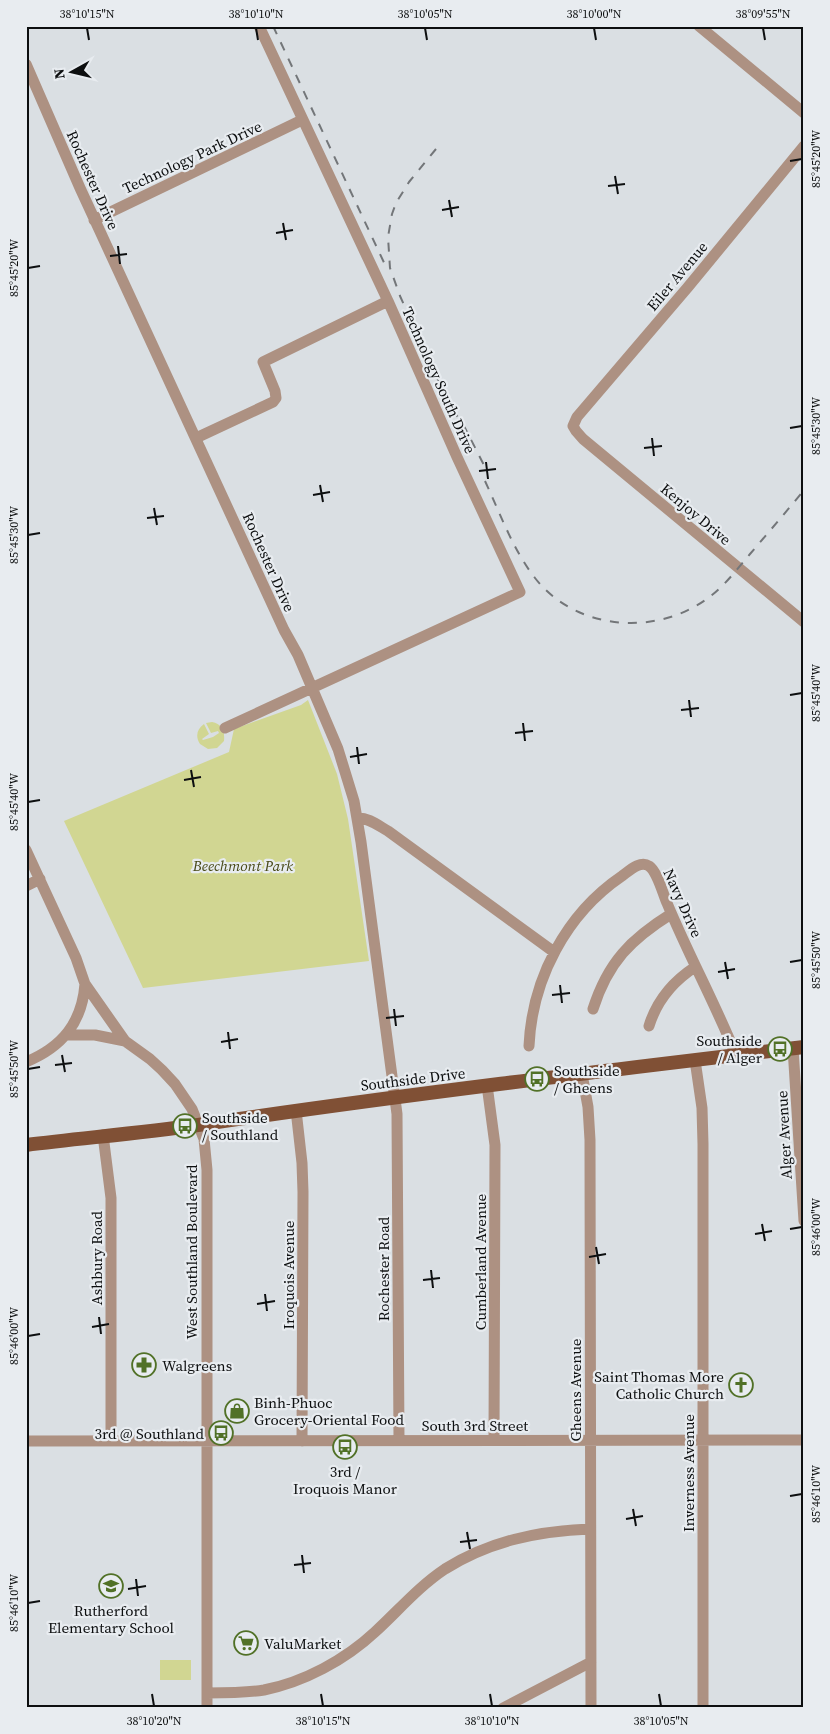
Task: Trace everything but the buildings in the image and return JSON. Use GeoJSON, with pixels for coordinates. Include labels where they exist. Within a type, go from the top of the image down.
{"type":"FeatureCollection","features":[{"type":"Feature","properties":{"kind":"main road","name":"Southside Drive"},"geometry":{"type":"LineString","coordinates":[[26,1145],[199,1125],[296,1110],[799,1047]]}},
{"type":"Feature","properties":{"kind":"street","name":"Technology South Drive"},"geometry":{"type":"LineString","coordinates":[[259,26],[388,301],[457,457],[520,592],[312,689]]}},
{"type":"Feature","properties":{"kind":"street"},"geometry":{"type":"LineString","coordinates":[[699,26],[804,113]]}},
{"type":"Feature","properties":{"kind":"street","name":"Rochester Drive"},"geometry":{"type":"LineString","coordinates":[[26,64],[94,220],[287,636],[298,655],[338,749],[357,818],[395,1098]]}},
{"type":"Feature","properties":{"kind":"street","name":"Technology Park Drive"},"geometry":{"type":"LineString","coordinates":[[94,220],[302,120]]}},
{"type":"Feature","properties":{"kind":"street","name":"Eiler Avenue"},"geometry":{"type":"LineString","coordinates":[[574,426],[577,417],[688,287],[804,146]]}},
{"type":"Feature","properties":{"kind":"street"},"geometry":{"type":"LineString","coordinates":[[196,438],[273,402],[276,398],[275,392],[263,362],[388,301]]}},
{"type":"Feature","properties":{"kind":"street","name":"Kenjoy Drive"},"geometry":{"type":"LineString","coordinates":[[574,426],[576,432],[583,439],[804,622]]}},
{"type":"Feature","properties":{"kind":"street"},"geometry":{"type":"LineString","coordinates":[[226,728],[312,689]]}},
{"type":"Feature","properties":{"kind":"street"},"geometry":{"type":"LineString","coordinates":[[357,818],[361,817],[388,831],[554,952]]}},
{"type":"Feature","properties":{"kind":"street"},"geometry":{"type":"LineString","coordinates":[[26,850],[76,958],[85,984],[81,1008],[67,1035],[43,1053],[26,1062]]}},
{"type":"Feature","properties":{"kind":"street","name":"Navy Drive"},"geometry":{"type":"LineString","coordinates":[[529,1046],[535,1001],[544,973],[554,952],[571,925],[599,894],[636,866],[646,864],[650,866],[658,880],[671,914],[736,1055]]}},
{"type":"Feature","properties":{"kind":"street"},"geometry":{"type":"LineString","coordinates":[[26,886],[40,879]]}},
{"type":"Feature","properties":{"kind":"street"},"geometry":{"type":"LineString","coordinates":[[593,1009],[598,994],[609,973],[630,944],[647,928],[671,914]]}},
{"type":"Feature","properties":{"kind":"street"},"geometry":{"type":"LineString","coordinates":[[649,1026],[662,996],[680,976],[695,967]]}},
{"type":"Feature","properties":{"kind":"street","name":"West Southland Boulevard"},"geometry":{"type":"LineString","coordinates":[[85,984],[124,1042],[150,1059],[175,1084],[185,1098],[204,1139],[207,1170],[207,1708]]}},
{"type":"Feature","properties":{"kind":"street"},"geometry":{"type":"LineString","coordinates":[[67,1035],[95,1035],[124,1042]]}},
{"type":"Feature","properties":{"kind":"street","name":"Alger Avenue"},"geometry":{"type":"LineString","coordinates":[[799,1047],[804,1221]]}},
{"type":"Feature","properties":{"kind":"street","name":"Inverness Avenue"},"geometry":{"type":"LineString","coordinates":[[696,1060],[702,1108],[703,1708]]}},
{"type":"Feature","properties":{"kind":"street","name":"Gheens Avenue"},"geometry":{"type":"LineString","coordinates":[[582,1074],[589,1114],[590,1140],[591,1708]]}},
{"type":"Feature","properties":{"kind":"street","name":"Cumberland Avenue"},"geometry":{"type":"LineString","coordinates":[[487,1086],[495,1145],[494,1440]]}},
{"type":"Feature","properties":{"kind":"street","name":"Rochester Road"},"geometry":{"type":"LineString","coordinates":[[395,1098],[397,1114],[399,1440]]}},
{"type":"Feature","properties":{"kind":"street","name":"Iroquois Avenue"},"geometry":{"type":"LineString","coordinates":[[296,1110],[302,1163],[302,1441]]}},
{"type":"Feature","properties":{"kind":"street","name":"Ashbury Road"},"geometry":{"type":"LineString","coordinates":[[103,1135],[111,1198],[111,1441]]}},
{"type":"Feature","properties":{"kind":"street","name":"South 3rd Street"},"geometry":{"type":"LineString","coordinates":[[26,1441],[804,1440]]}},
{"type":"Feature","properties":{"kind":"street"},"geometry":{"type":"LineString","coordinates":[[207,1693],[264,1690],[307,1676],[361,1644],[376,1632],[411,1596],[458,1561],[518,1537],[564,1530],[590,1529]]}},
{"type":"Feature","properties":{"kind":"street"},"geometry":{"type":"LineString","coordinates":[[503,1708],[591,1662]]}},
{"type":"Feature","properties":{"kind":"green space","name":"Beechmont Park"},"geometry":{"type":"Polygon","coordinates":[[[308,700],[337,774],[348,819],[369,961],[143,988],[64,821],[229,752],[234,729],[301,705],[308,700]]]}},
{"type":"Feature","properties":{"kind":"green space"},"geometry":{"type":"Polygon","coordinates":[[[206,723],[218,724],[222,729],[224,741],[217,748],[208,749],[200,744],[198,733],[204,724],[209,734],[203,740],[219,733],[218,731],[211,733],[206,723]]]}},
{"type":"Feature","properties":{"kind":"green space"},"geometry":{"type":"Polygon","coordinates":[[[160,1660],[191,1660],[191,1680],[160,1680],[160,1660]]]}},
{"type":"Feature","properties":{"kind":"railway"},"geometry":{"type":"LineString","coordinates":[[273,26],[387,269]]}},
{"type":"Feature","properties":{"kind":"railway"},"geometry":{"type":"LineString","coordinates":[[436,149],[409,182],[396,203],[388,237],[390,268],[400,296],[449,404],[465,428],[486,469]]}},
{"type":"Feature","properties":{"kind":"railway"},"geometry":{"type":"LineString","coordinates":[[485,481],[513,543],[535,578],[553,596],[573,609],[596,618],[620,623],[668,618],[691,609],[712,595],[732,576],[804,490]]}},
{"type":"Feature","properties":{"kind":"place","name":"Southside / Alger"},"geometry":{"type":"Point","coordinates":[780,1049]}},
{"type":"Feature","properties":{"kind":"place","name":"Southside / Gheens"},"geometry":{"type":"Point","coordinates":[537,1079]}},
{"type":"Feature","properties":{"kind":"place","name":"Southside / Southland"},"geometry":{"type":"Point","coordinates":[185,1126]}},
{"type":"Feature","properties":{"kind":"place","name":"Walgreens"},"geometry":{"type":"Point","coordinates":[144,1365]}},
{"type":"Feature","properties":{"kind":"place","name":"Saint Thomas More Catholic Church"},"geometry":{"type":"Point","coordinates":[741,1385]}},
{"type":"Feature","properties":{"kind":"place","name":"Binh-Phuoc Grocery-Oriental Food"},"geometry":{"type":"Point","coordinates":[237,1411]}},
{"type":"Feature","properties":{"kind":"place","name":"3rd @ Southland"},"geometry":{"type":"Point","coordinates":[221,1433]}},
{"type":"Feature","properties":{"kind":"place","name":"3rd / Iroquois Manor"},"geometry":{"type":"Point","coordinates":[345,1447]}},
{"type":"Feature","properties":{"kind":"place","name":"Rutherford Elementary School"},"geometry":{"type":"Point","coordinates":[111,1586]}},
{"type":"Feature","properties":{"kind":"place","name":"ValuMarket"},"geometry":{"type":"Point","coordinates":[246,1643]}}]}
